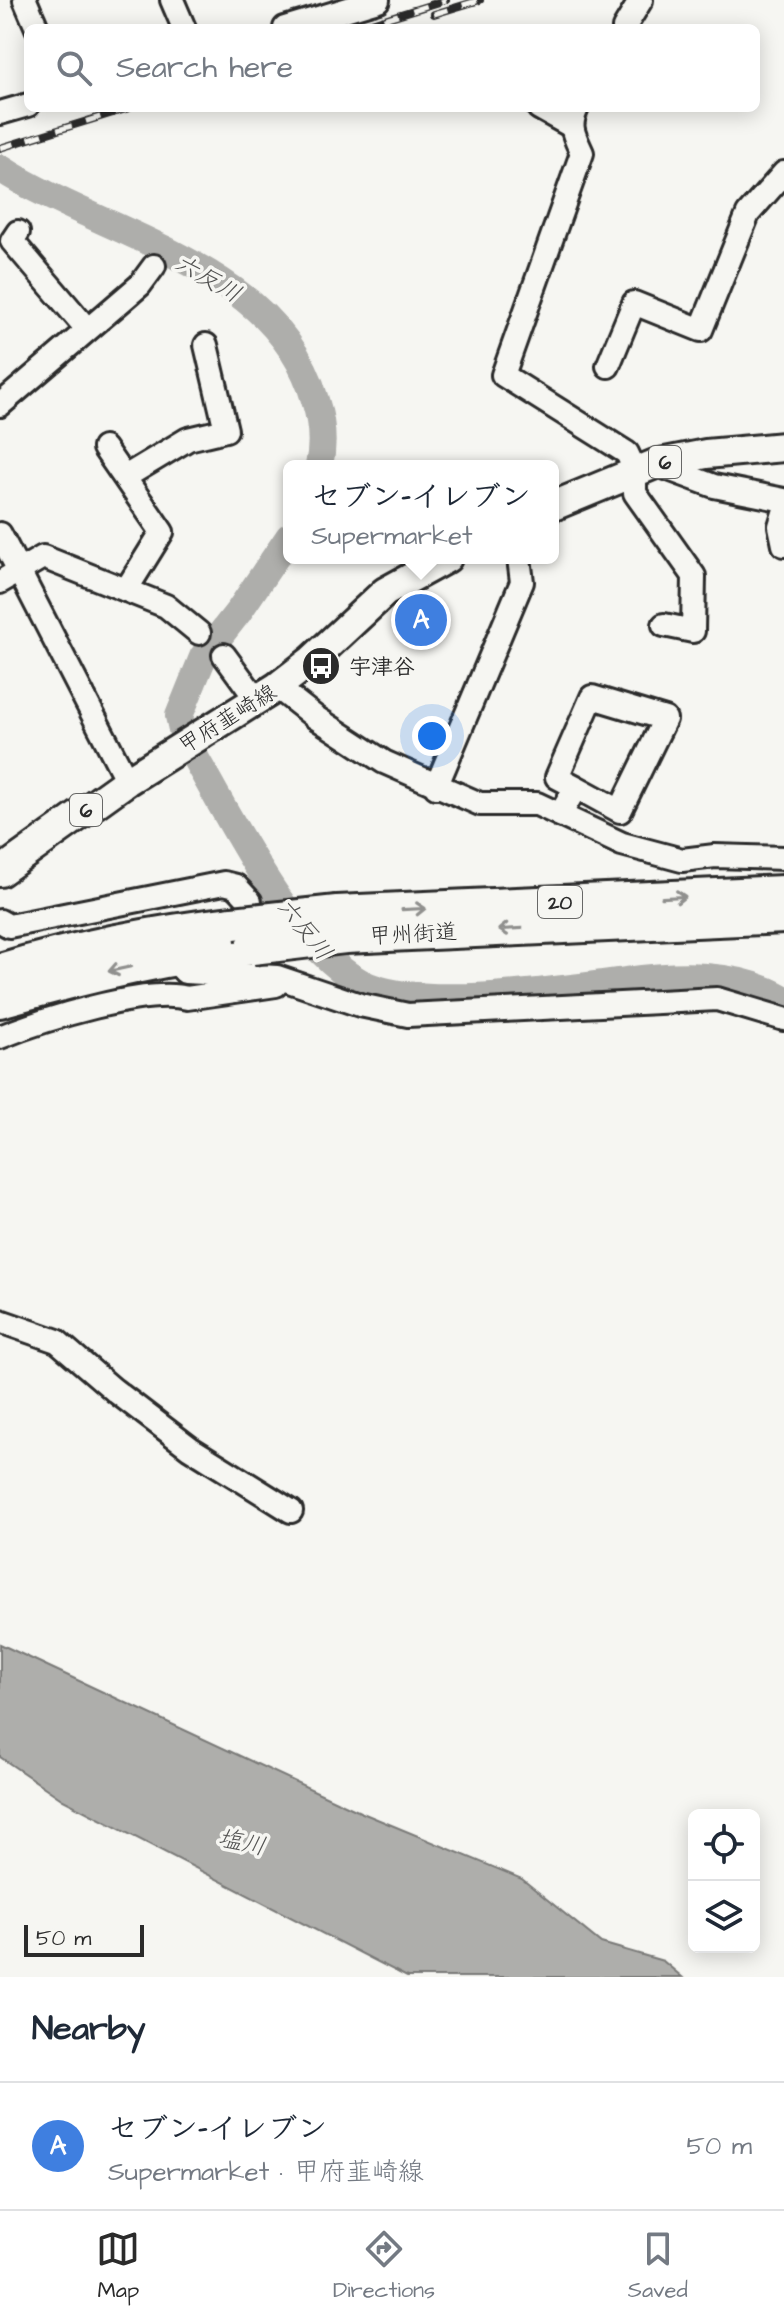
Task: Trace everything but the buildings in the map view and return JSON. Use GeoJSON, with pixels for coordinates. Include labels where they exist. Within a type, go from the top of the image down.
{"type":"FeatureCollection","features":[{"type":"Feature","properties":{"kind":"highway","name":"甲州街道"},"geometry":{"type":"LineString","coordinates":[[341,924],[784,892]]}},
{"type":"Feature","properties":{"kind":"highway","name":"甲州街道"},"geometry":{"type":"LineString","coordinates":[[5,976],[75,948],[178,929],[245,924],[784,917]]}},
{"type":"Feature","properties":{"kind":"highway","name":"甲州街道"},"geometry":{"type":"LineString","coordinates":[[5,976],[78,978],[172,958],[245,924]]}},
{"type":"Feature","properties":{"kind":"main road","name":"6"},"geometry":{"type":"LineString","coordinates":[[559,503],[645,467],[706,454],[784,447]]}},
{"type":"Feature","properties":{"kind":"main road","name":"甲府韮崎線"},"geometry":{"type":"LineString","coordinates":[[0,872],[127,781],[267,694],[312,660],[385,592],[436,564]]}},
{"type":"Feature","properties":{"kind":"street"},"geometry":{"type":"LineString","coordinates":[[25,0],[35,24]]}},
{"type":"Feature","properties":{"kind":"street"},"geometry":{"type":"LineString","coordinates":[[172,0],[182,24]]}},
{"type":"Feature","properties":{"kind":"street"},"geometry":{"type":"LineString","coordinates":[[298,24],[378,0]]}},
{"type":"Feature","properties":{"kind":"street"},"geometry":{"type":"LineString","coordinates":[[626,24],[641,0]]}},
{"type":"Feature","properties":{"kind":"street"},"geometry":{"type":"LineString","coordinates":[[0,113],[24,106]]}},
{"type":"Feature","properties":{"kind":"street"},"geometry":{"type":"LineString","coordinates":[[555,112],[574,117],[582,153],[503,375],[645,467],[714,486],[784,500]]}},
{"type":"Feature","properties":{"kind":"street"},"geometry":{"type":"LineString","coordinates":[[608,366],[634,303],[701,330],[748,214],[784,173]]}},
{"type":"Feature","properties":{"kind":"street"},"geometry":{"type":"LineString","coordinates":[[18,232],[12,241],[87,329]]}},
{"type":"Feature","properties":{"kind":"street"},"geometry":{"type":"LineString","coordinates":[[0,405],[140,285],[154,266]]}},
{"type":"Feature","properties":{"kind":"street"},"geometry":{"type":"LineString","coordinates":[[125,477],[188,439],[226,430],[206,345]]}},
{"type":"Feature","properties":{"kind":"street"},"geometry":{"type":"LineString","coordinates":[[104,448],[162,532],[126,590]]}},
{"type":"Feature","properties":{"kind":"street"},"geometry":{"type":"LineString","coordinates":[[645,467],[635,493],[694,576],[693,631],[664,625]]}},
{"type":"Feature","properties":{"kind":"street"},"geometry":{"type":"LineString","coordinates":[[784,513],[780,526],[784,545]]}},
{"type":"Feature","properties":{"kind":"street"},"geometry":{"type":"LineString","coordinates":[[0,534],[9,575],[127,781]]}},
{"type":"Feature","properties":{"kind":"street"},"geometry":{"type":"LineString","coordinates":[[9,575],[43,557],[166,606],[199,633]]}},
{"type":"Feature","properties":{"kind":"street"},"geometry":{"type":"LineString","coordinates":[[436,787],[522,582],[520,564]]}},
{"type":"Feature","properties":{"kind":"street"},"geometry":{"type":"LineString","coordinates":[[224,655],[267,694],[315,717],[384,762],[480,804],[537,804],[653,855],[682,860],[715,856],[784,858]]}},
{"type":"Feature","properties":{"kind":"street"},"geometry":{"type":"LineString","coordinates":[[592,697],[665,719],[620,811],[576,787],[557,777],[592,697]]}},
{"type":"Feature","properties":{"kind":"street"},"geometry":{"type":"LineString","coordinates":[[560,815],[576,787]]}},
{"type":"Feature","properties":{"kind":"street"},"geometry":{"type":"LineString","coordinates":[[0,921],[9,926],[224,883],[236,886],[245,924]]}},
{"type":"Feature","properties":{"kind":"street"},"geometry":{"type":"LineString","coordinates":[[172,958],[185,972],[290,972],[360,1005],[408,1015],[717,999],[784,1019]]}},
{"type":"Feature","properties":{"kind":"street"},"geometry":{"type":"LineString","coordinates":[[0,1037],[59,1015],[97,1007],[173,994],[187,998],[266,989],[290,972]]}},
{"type":"Feature","properties":{"kind":"street"},"geometry":{"type":"LineString","coordinates":[[0,1321],[57,1341],[114,1390],[190,1448],[291,1511]]}},
{"type":"Feature","properties":{"kind":"water","name":"塩川"},"geometry":{"type":"Polygon","coordinates":[[[0,1644],[360,1812],[522,1879],[601,1943],[663,1961],[682,1977],[407,1977],[63,1800],[0,1757],[0,1644]]]}},
{"type":"Feature","properties":{"kind":"waterway","name":"六反川"},"geometry":{"type":"LineString","coordinates":[[0,168],[42,192],[182,258],[226,285],[264,316],[295,354],[315,400],[322,433],[320,460]]}},
{"type":"Feature","properties":{"kind":"waterway","name":"六反川"},"geometry":{"type":"LineString","coordinates":[[283,546],[203,657],[179,716],[184,738],[261,872],[308,938],[334,963],[360,982],[385,991],[416,996],[489,996],[685,976],[746,983],[784,999]]}},
{"type":"Feature","properties":{"kind":"railway"},"geometry":{"type":"LineString","coordinates":[[368,24],[446,0]]}},
{"type":"Feature","properties":{"kind":"railway"},"geometry":{"type":"LineString","coordinates":[[434,14],[480,0]]}},
{"type":"Feature","properties":{"kind":"railway"},"geometry":{"type":"LineString","coordinates":[[0,148],[116,112]]}},
{"type":"Feature","properties":{"kind":"place","name":"セブン-イレブン"},"geometry":{"type":"Point","coordinates":[421,620]}},
{"type":"Feature","properties":{"kind":"place","name":"宇津谷"},"geometry":{"type":"Point","coordinates":[321,666]}}]}
